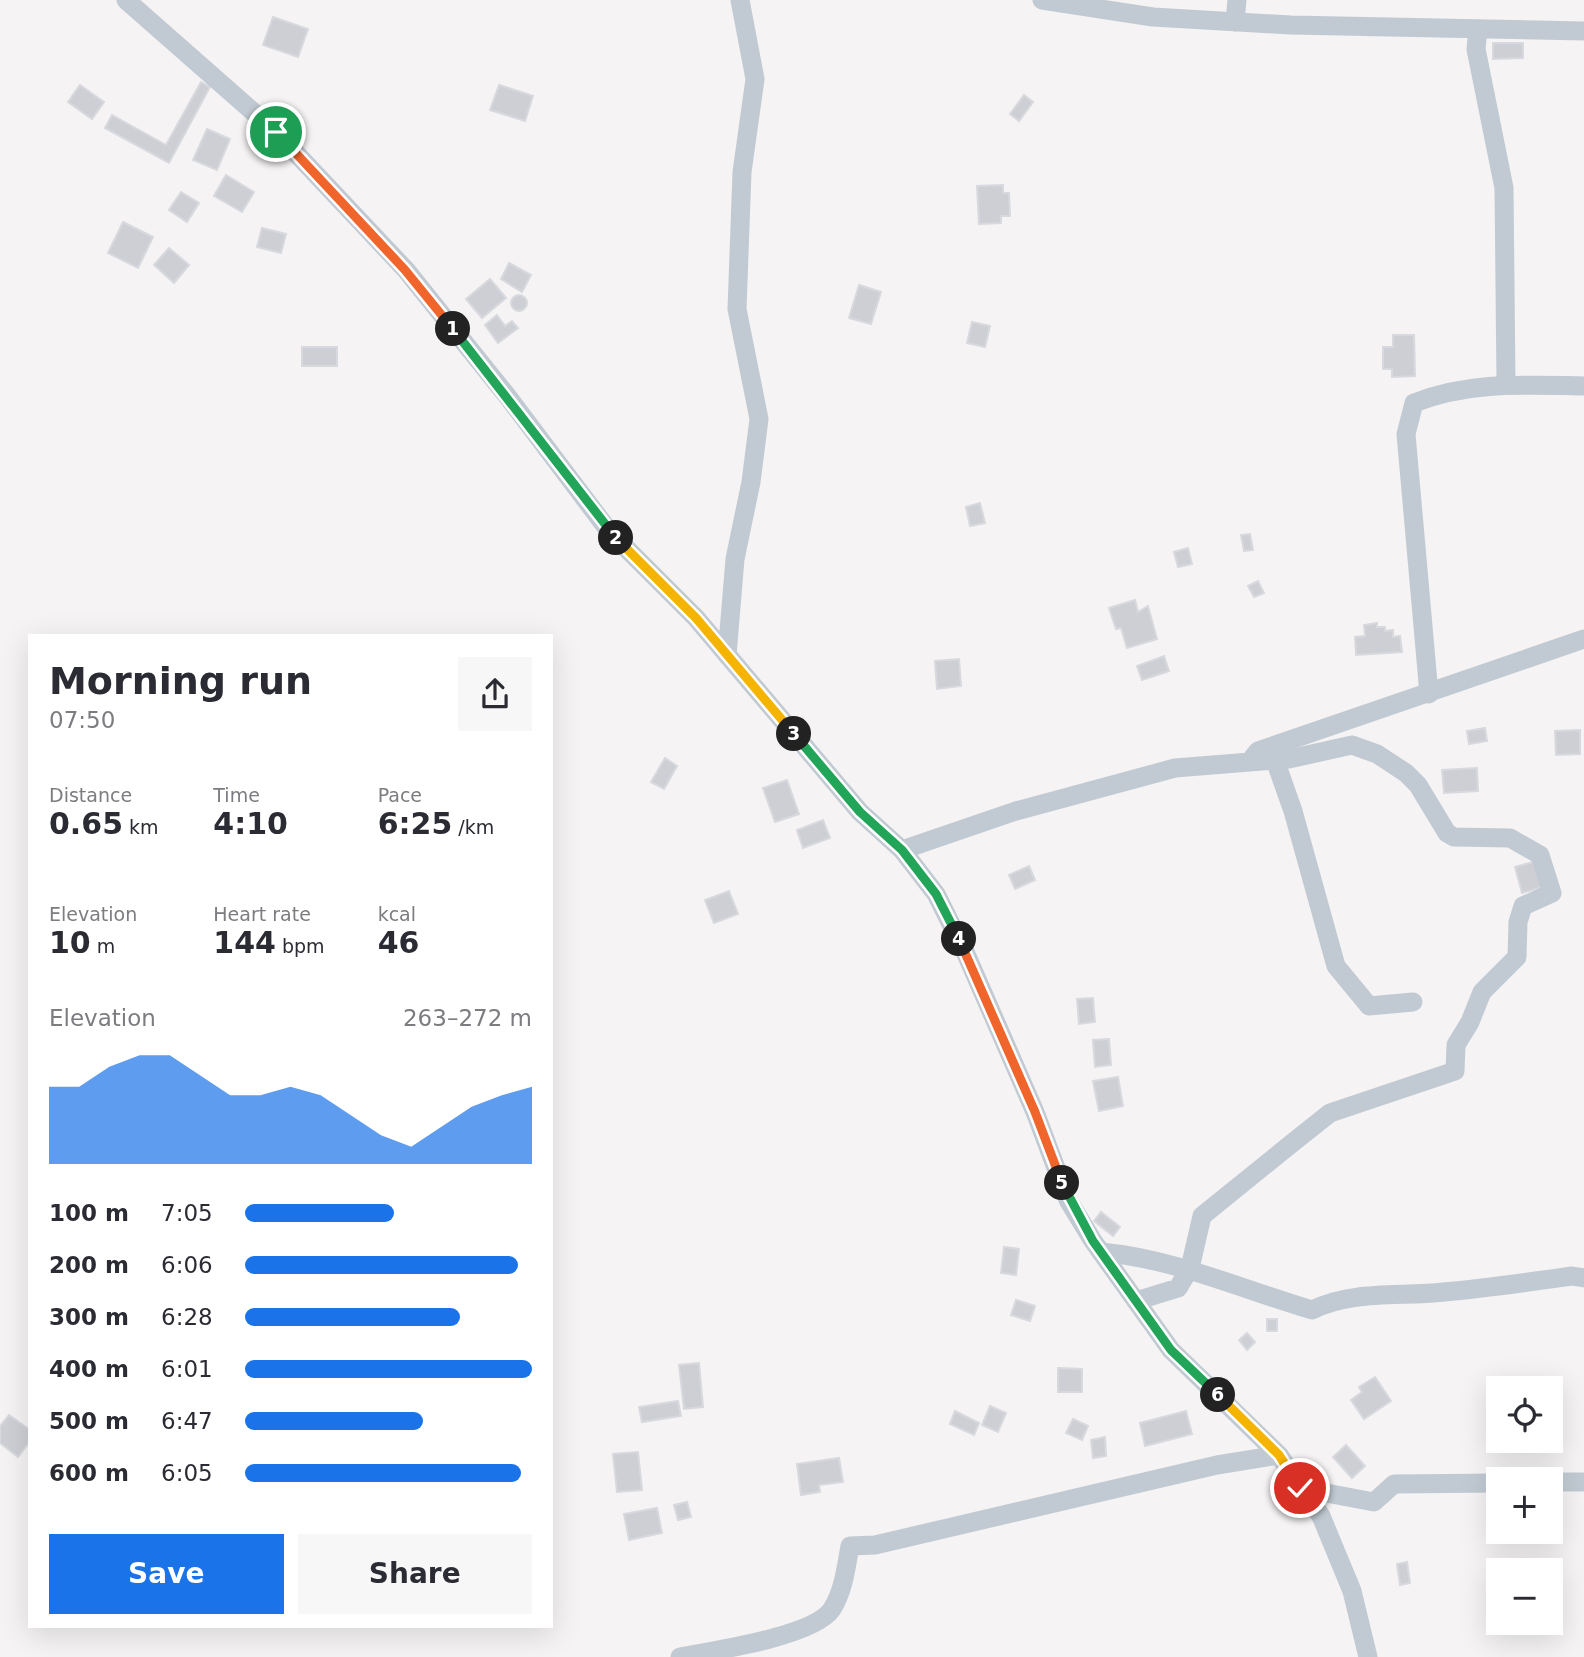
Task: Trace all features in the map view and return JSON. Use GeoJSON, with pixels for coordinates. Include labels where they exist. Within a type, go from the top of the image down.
{"type":"FeatureCollection","features":[{"type":"Feature","properties":{"kind":"street"},"geometry":{"type":"LineString","coordinates":[[727,655],[735,559],[751,482],[759,419],[737,309],[744,148],[755,79],[740,0]]}},
{"type":"Feature","properties":{"kind":"street"},"geometry":{"type":"LineString","coordinates":[[1042,0],[1153,17],[1235,22],[1584,31]]}},
{"type":"Feature","properties":{"kind":"street"},"geometry":{"type":"LineString","coordinates":[[1235,22],[1237,0]]}},
{"type":"Feature","properties":{"kind":"street"},"geometry":{"type":"LineString","coordinates":[[131,1],[276,132],[405,270],[508,397],[609,531],[696,618],[860,812],[902,850],[936,894],[966,954],[1035,1112],[1068,1200],[1101,1252],[1171,1350],[1279,1455],[1321,1516],[1352,1591],[1368,1657]]}},
{"type":"Feature","properties":{"kind":"street"},"geometry":{"type":"LineString","coordinates":[[1478,29],[1476,49],[1504,188],[1506,384]]}},
{"type":"Feature","properties":{"kind":"street"},"geometry":{"type":"LineString","coordinates":[[1429,694],[1406,434],[1414,403],[1443,392],[1506,384],[1584,386]]}},
{"type":"Feature","properties":{"kind":"street"},"geometry":{"type":"LineString","coordinates":[[1248,762],[1258,751],[1584,639]]}},
{"type":"Feature","properties":{"kind":"street"},"geometry":{"type":"LineString","coordinates":[[902,850],[1016,811],[1175,768],[1275,760],[1352,745],[1394,762],[1419,785],[1447,833],[1454,837],[1510,838],[1541,855],[1552,893],[1523,906],[1518,922],[1517,957],[1482,992],[1470,1022],[1456,1045],[1455,1071],[1330,1113],[1202,1216],[1190,1268],[1178,1288],[1136,1301]]}},
{"type":"Feature","properties":{"kind":"street"},"geometry":{"type":"LineString","coordinates":[[1275,760],[1293,811],[1336,967],[1369,1006],[1413,1002]]}},
{"type":"Feature","properties":{"kind":"street"},"geometry":{"type":"LineString","coordinates":[[1101,1252],[1132,1255],[1190,1268],[1248,1292],[1311,1310],[1329,1301],[1442,1293],[1572,1276],[1584,1278]]}},
{"type":"Feature","properties":{"kind":"street"},"geometry":{"type":"LineString","coordinates":[[680,1657],[804,1630],[831,1611],[841,1589],[850,1546],[875,1545],[1217,1465],[1279,1455]]}},
{"type":"Feature","properties":{"kind":"street"},"geometry":{"type":"LineString","coordinates":[[1563,1482],[1584,1482]]}},
{"type":"Feature","properties":{"kind":"street"},"geometry":{"type":"LineString","coordinates":[[1300,1488],[1374,1502],[1394,1484],[1486,1483]]}},
{"type":"Feature","properties":{"kind":"building"},"geometry":{"type":"Polygon","coordinates":[[[273,17],[308,29],[298,57],[263,45],[273,17]]]}},
{"type":"Feature","properties":{"kind":"building"},"geometry":{"type":"Polygon","coordinates":[[[1493,43],[1523,43],[1523,58],[1493,59],[1493,43]]]}},
{"type":"Feature","properties":{"kind":"building"},"geometry":{"type":"Polygon","coordinates":[[[201,82],[210,87],[169,163],[105,128],[112,115],[166,145],[201,82]]]}},
{"type":"Feature","properties":{"kind":"building"},"geometry":{"type":"Polygon","coordinates":[[[80,85],[104,102],[92,119],[68,102],[80,85]]]}},
{"type":"Feature","properties":{"kind":"building"},"geometry":{"type":"Polygon","coordinates":[[[499,85],[533,96],[525,121],[490,110],[499,85]]]}},
{"type":"Feature","properties":{"kind":"building"},"geometry":{"type":"Polygon","coordinates":[[[1024,95],[1033,102],[1019,121],[1010,114],[1024,95]]]}},
{"type":"Feature","properties":{"kind":"building"},"geometry":{"type":"Polygon","coordinates":[[[207,129],[230,139],[217,170],[193,160],[207,129]]]}},
{"type":"Feature","properties":{"kind":"building"},"geometry":{"type":"Polygon","coordinates":[[[226,175],[254,192],[242,212],[214,196],[226,175]]]}},
{"type":"Feature","properties":{"kind":"building"},"geometry":{"type":"Polygon","coordinates":[[[1003,185],[1003,193],[1009,193],[1010,216],[1001,216],[1001,223],[979,224],[977,186],[1003,185]]]}},
{"type":"Feature","properties":{"kind":"building"},"geometry":{"type":"Polygon","coordinates":[[[181,192],[199,203],[187,222],[169,210],[181,192]]]}},
{"type":"Feature","properties":{"kind":"building"},"geometry":{"type":"Polygon","coordinates":[[[123,222],[153,237],[138,268],[108,253],[123,222]]]}},
{"type":"Feature","properties":{"kind":"building"},"geometry":{"type":"Polygon","coordinates":[[[262,228],[286,234],[281,253],[257,247],[262,228]]]}},
{"type":"Feature","properties":{"kind":"building"},"geometry":{"type":"Polygon","coordinates":[[[169,248],[189,265],[174,283],[154,265],[169,248]]]}},
{"type":"Feature","properties":{"kind":"building"},"geometry":{"type":"Polygon","coordinates":[[[509,263],[531,275],[522,292],[501,279],[509,263]]]}},
{"type":"Feature","properties":{"kind":"building"},"geometry":{"type":"Polygon","coordinates":[[[490,279],[506,298],[482,318],[466,299],[490,279]]]}},
{"type":"Feature","properties":{"kind":"building"},"geometry":{"type":"Polygon","coordinates":[[[859,285],[881,292],[871,324],[849,318],[859,285]]]}},
{"type":"Feature","properties":{"kind":"building"},"geometry":{"type":"Polygon","coordinates":[[[519,295],[525,297],[525,309],[519,311],[513,309],[511,303],[513,297],[519,295]]]}},
{"type":"Feature","properties":{"kind":"building"},"geometry":{"type":"Polygon","coordinates":[[[497,315],[505,326],[512,321],[518,328],[498,343],[485,325],[497,315]]]}},
{"type":"Feature","properties":{"kind":"building"},"geometry":{"type":"Polygon","coordinates":[[[972,322],[990,326],[985,347],[967,343],[972,322]]]}},
{"type":"Feature","properties":{"kind":"building"},"geometry":{"type":"Polygon","coordinates":[[[1393,335],[1414,335],[1415,376],[1392,377],[1392,369],[1383,369],[1383,347],[1393,347],[1393,335]]]}},
{"type":"Feature","properties":{"kind":"building"},"geometry":{"type":"Polygon","coordinates":[[[302,347],[337,347],[337,366],[302,366],[302,347]]]}},
{"type":"Feature","properties":{"kind":"building"},"geometry":{"type":"Polygon","coordinates":[[[980,503],[985,523],[970,526],[966,507],[980,503]]]}},
{"type":"Feature","properties":{"kind":"building"},"geometry":{"type":"Polygon","coordinates":[[[1250,534],[1253,550],[1244,551],[1241,535],[1250,534]]]}},
{"type":"Feature","properties":{"kind":"building"},"geometry":{"type":"Polygon","coordinates":[[[1188,548],[1192,564],[1178,567],[1174,552],[1188,548]]]}},
{"type":"Feature","properties":{"kind":"building"},"geometry":{"type":"Polygon","coordinates":[[[1258,581],[1264,593],[1254,597],[1248,586],[1258,581]]]}},
{"type":"Feature","properties":{"kind":"building"},"geometry":{"type":"Polygon","coordinates":[[[1135,600],[1138,612],[1148,606],[1157,639],[1127,648],[1121,628],[1116,629],[1109,608],[1135,600]]]}},
{"type":"Feature","properties":{"kind":"building"},"geometry":{"type":"Polygon","coordinates":[[[1377,623],[1377,627],[1385,627],[1385,631],[1393,630],[1393,637],[1400,636],[1402,652],[1356,655],[1355,637],[1365,636],[1364,625],[1377,623]]]}},
{"type":"Feature","properties":{"kind":"building"},"geometry":{"type":"Polygon","coordinates":[[[1164,656],[1169,671],[1142,680],[1137,666],[1164,656]]]}},
{"type":"Feature","properties":{"kind":"building"},"geometry":{"type":"Polygon","coordinates":[[[959,659],[961,686],[937,689],[935,661],[959,659]]]}},
{"type":"Feature","properties":{"kind":"building"},"geometry":{"type":"Polygon","coordinates":[[[1485,728],[1487,741],[1469,744],[1467,731],[1485,728]]]}},
{"type":"Feature","properties":{"kind":"building"},"geometry":{"type":"Polygon","coordinates":[[[1580,730],[1580,754],[1556,755],[1555,731],[1580,730]]]}},
{"type":"Feature","properties":{"kind":"building"},"geometry":{"type":"Polygon","coordinates":[[[665,758],[677,766],[664,789],[651,782],[665,758]]]}},
{"type":"Feature","properties":{"kind":"building"},"geometry":{"type":"Polygon","coordinates":[[[1477,768],[1478,791],[1444,793],[1442,770],[1477,768]]]}},
{"type":"Feature","properties":{"kind":"building"},"geometry":{"type":"Polygon","coordinates":[[[787,780],[799,814],[775,822],[763,788],[787,780]]]}},
{"type":"Feature","properties":{"kind":"building"},"geometry":{"type":"Polygon","coordinates":[[[823,820],[830,838],[803,848],[797,830],[823,820]]]}},
{"type":"Feature","properties":{"kind":"building"},"geometry":{"type":"Polygon","coordinates":[[[1536,861],[1543,887],[1522,893],[1515,867],[1536,861]]]}},
{"type":"Feature","properties":{"kind":"building"},"geometry":{"type":"Polygon","coordinates":[[[1029,866],[1035,880],[1015,889],[1009,875],[1029,866]]]}},
{"type":"Feature","properties":{"kind":"building"},"geometry":{"type":"Polygon","coordinates":[[[729,891],[738,914],[714,923],[705,900],[729,891]]]}},
{"type":"Feature","properties":{"kind":"building"},"geometry":{"type":"Polygon","coordinates":[[[1093,998],[1095,1022],[1079,1024],[1077,999],[1093,998]]]}},
{"type":"Feature","properties":{"kind":"building"},"geometry":{"type":"Polygon","coordinates":[[[1109,1039],[1111,1065],[1095,1067],[1093,1040],[1109,1039]]]}},
{"type":"Feature","properties":{"kind":"building"},"geometry":{"type":"Polygon","coordinates":[[[1118,1077],[1123,1106],[1099,1111],[1093,1081],[1118,1077]]]}},
{"type":"Feature","properties":{"kind":"building"},"geometry":{"type":"Polygon","coordinates":[[[1101,1212],[1120,1227],[1113,1236],[1094,1221],[1101,1212]]]}},
{"type":"Feature","properties":{"kind":"building"},"geometry":{"type":"Polygon","coordinates":[[[1004,1247],[1019,1249],[1016,1275],[1001,1273],[1004,1247]]]}},
{"type":"Feature","properties":{"kind":"building"},"geometry":{"type":"Polygon","coordinates":[[[1016,1300],[1035,1306],[1030,1321],[1011,1315],[1016,1300]]]}},
{"type":"Feature","properties":{"kind":"building"},"geometry":{"type":"Polygon","coordinates":[[[1267,1319],[1277,1319],[1277,1331],[1267,1331],[1267,1319]]]}},
{"type":"Feature","properties":{"kind":"building"},"geometry":{"type":"Polygon","coordinates":[[[1247,1333],[1255,1342],[1247,1350],[1239,1340],[1247,1333]]]}},
{"type":"Feature","properties":{"kind":"building"},"geometry":{"type":"Polygon","coordinates":[[[699,1363],[703,1407],[684,1409],[679,1365],[699,1363]]]}},
{"type":"Feature","properties":{"kind":"building"},"geometry":{"type":"Polygon","coordinates":[[[1058,1368],[1082,1369],[1082,1392],[1058,1392],[1058,1368]]]}},
{"type":"Feature","properties":{"kind":"building"},"geometry":{"type":"Polygon","coordinates":[[[1375,1377],[1391,1401],[1364,1419],[1351,1400],[1362,1392],[1359,1387],[1375,1377]]]}},
{"type":"Feature","properties":{"kind":"building"},"geometry":{"type":"Polygon","coordinates":[[[678,1401],[681,1416],[642,1422],[639,1407],[678,1401]]]}},
{"type":"Feature","properties":{"kind":"building"},"geometry":{"type":"Polygon","coordinates":[[[990,1406],[1006,1413],[998,1432],[982,1425],[990,1406]]]}},
{"type":"Feature","properties":{"kind":"building"},"geometry":{"type":"Polygon","coordinates":[[[955,1411],[979,1423],[974,1435],[950,1424],[955,1411]]]}},
{"type":"Feature","properties":{"kind":"building"},"geometry":{"type":"Polygon","coordinates":[[[1186,1411],[1192,1434],[1145,1446],[1140,1423],[1186,1411]]]}},
{"type":"Feature","properties":{"kind":"building"},"geometry":{"type":"Polygon","coordinates":[[[9,1415],[28,1429],[28,1444],[18,1457],[0,1443],[0,1426],[9,1415]]]}},
{"type":"Feature","properties":{"kind":"building"},"geometry":{"type":"Polygon","coordinates":[[[1073,1419],[1088,1426],[1082,1440],[1066,1433],[1073,1419]]]}},
{"type":"Feature","properties":{"kind":"building"},"geometry":{"type":"Polygon","coordinates":[[[1105,1437],[1106,1456],[1093,1458],[1091,1440],[1105,1437]]]}},
{"type":"Feature","properties":{"kind":"building"},"geometry":{"type":"Polygon","coordinates":[[[1346,1445],[1365,1466],[1352,1478],[1333,1457],[1346,1445]]]}},
{"type":"Feature","properties":{"kind":"building"},"geometry":{"type":"Polygon","coordinates":[[[638,1452],[642,1490],[617,1492],[613,1454],[638,1452]]]}},
{"type":"Feature","properties":{"kind":"building"},"geometry":{"type":"Polygon","coordinates":[[[839,1458],[843,1482],[819,1485],[820,1492],[801,1495],[797,1464],[839,1458]]]}},
{"type":"Feature","properties":{"kind":"building"},"geometry":{"type":"Polygon","coordinates":[[[687,1502],[691,1517],[678,1520],[674,1505],[687,1502]]]}},
{"type":"Feature","properties":{"kind":"building"},"geometry":{"type":"Polygon","coordinates":[[[657,1508],[662,1533],[629,1540],[624,1514],[657,1508]]]}},
{"type":"Feature","properties":{"kind":"building"},"geometry":{"type":"Polygon","coordinates":[[[1407,1562],[1410,1583],[1400,1585],[1397,1564],[1407,1562]]]}},
{"type":"Feature","properties":{"kind":"route"},"geometry":{"type":"LineString","coordinates":[[276,132],[405,270],[508,397],[609,531],[696,618],[860,812],[902,850],[936,894],[966,954],[1035,1112],[1068,1200],[1081,1222],[1171,1350],[1279,1455],[1300,1488]]}}]}
